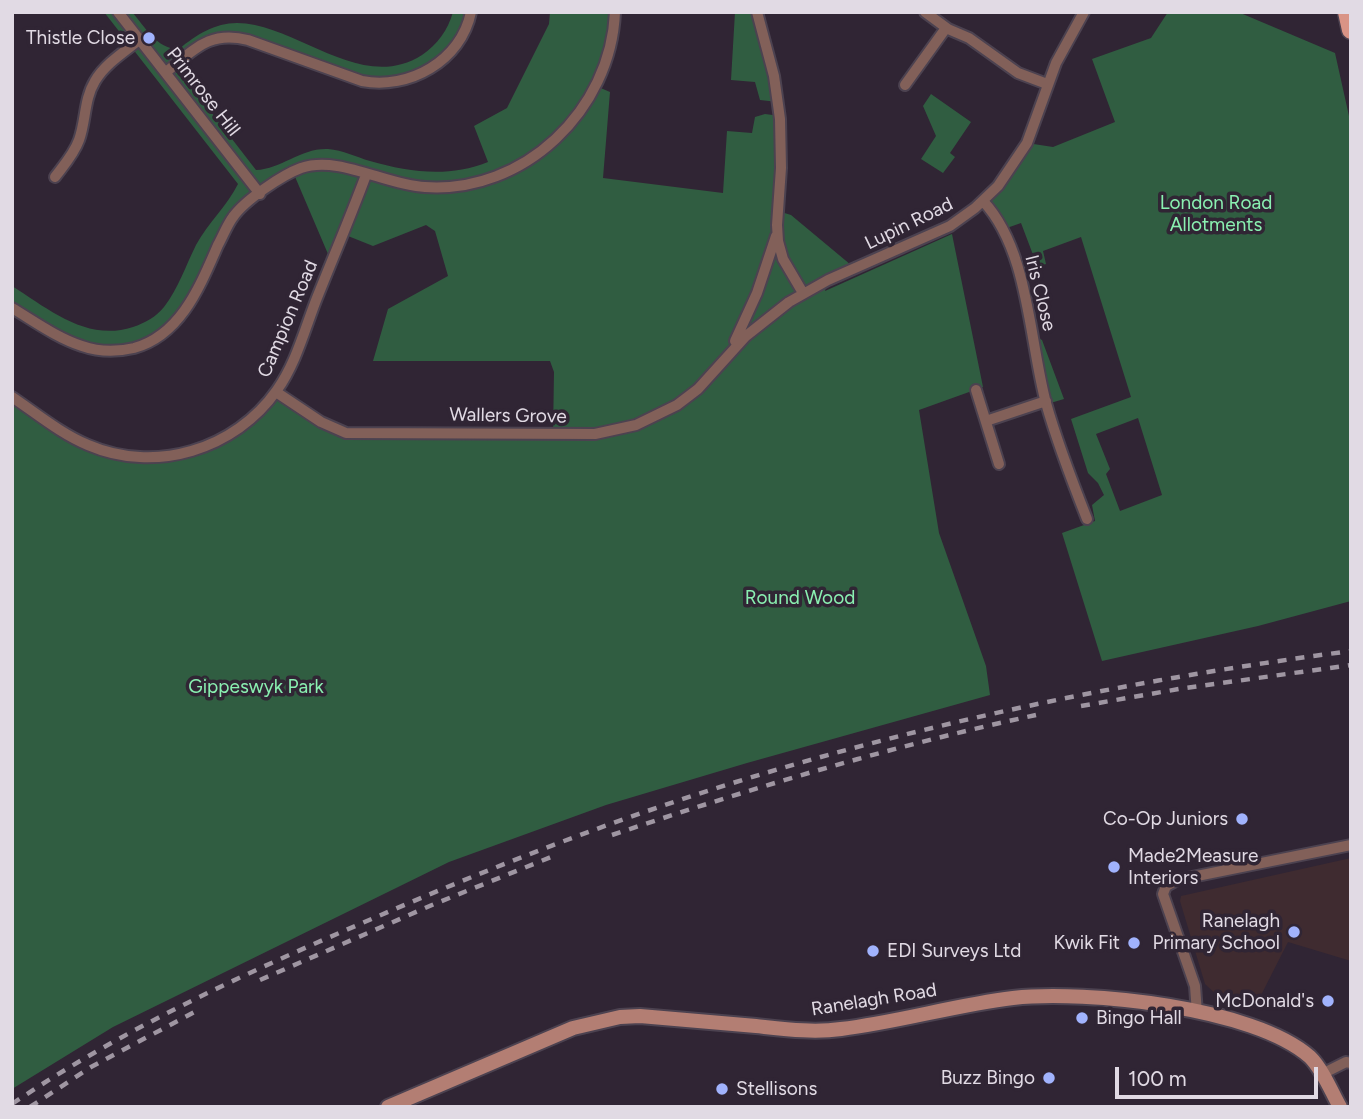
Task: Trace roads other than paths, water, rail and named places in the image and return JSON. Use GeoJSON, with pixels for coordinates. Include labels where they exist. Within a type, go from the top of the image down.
{"type":"FeatureCollection","features":[{"type":"Feature","properties":{"kind":"main road"},"geometry":{"type":"LineString","coordinates":[[1346,12],[1351,30]]}},
{"type":"Feature","properties":{"kind":"main road","name":"Ranelagh Road"},"geometry":{"type":"LineString","coordinates":[[388,1107],[573,1028],[620,1017],[640,1016],[819,1030],[840,1029],[956,1006],[1051,995],[1117,999],[1197,1013],[1279,1038],[1310,1058],[1340,1107]]}},
{"type":"Feature","properties":{"kind":"street","name":"Primrose Hill"},"geometry":{"type":"LineString","coordinates":[[118,12],[260,194]]}},
{"type":"Feature","properties":{"kind":"street"},"geometry":{"type":"LineString","coordinates":[[166,72],[205,42],[229,36],[248,40],[362,81],[380,83],[404,80],[423,73],[449,54],[463,35],[471,12]]}},
{"type":"Feature","properties":{"kind":"street"},"geometry":{"type":"LineString","coordinates":[[12,308],[64,339],[90,349],[117,351],[138,347],[155,340],[173,325],[187,307],[232,218],[260,194],[293,172],[312,165],[339,165],[403,184],[443,187],[481,180],[523,164],[562,132],[589,98],[605,64],[614,31],[615,12]]}},
{"type":"Feature","properties":{"kind":"street","name":"Wallers Grove"},"geometry":{"type":"LineString","coordinates":[[726,356],[751,309],[777,233],[781,168],[780,119],[774,76],[757,12]]}},
{"type":"Feature","properties":{"kind":"street"},"geometry":{"type":"LineString","coordinates":[[925,12],[946,28],[969,38],[1018,73],[1047,84]]}},
{"type":"Feature","properties":{"kind":"street","name":"Lupin Road"},"geometry":{"type":"LineString","coordinates":[[803,293],[950,226],[983,201],[1007,173],[1027,143],[1063,47],[1084,12]]}},
{"type":"Feature","properties":{"kind":"street"},"geometry":{"type":"LineString","coordinates":[[905,85],[946,28]]}},
{"type":"Feature","properties":{"kind":"street"},"geometry":{"type":"LineString","coordinates":[[55,177],[79,141],[88,97],[97,78],[139,40]]}},
{"type":"Feature","properties":{"kind":"street","name":"Campion Road"},"geometry":{"type":"LineString","coordinates":[[12,397],[89,445],[126,456],[152,458],[193,451],[223,439],[248,421],[276,392],[291,365],[366,175]]}},
{"type":"Feature","properties":{"kind":"street","name":"Iris Close"},"geometry":{"type":"LineString","coordinates":[[983,201],[999,220],[1010,248],[1030,316],[1046,401],[1087,519]]}},
{"type":"Feature","properties":{"kind":"street","name":"Wallers Grove"},"geometry":{"type":"LineString","coordinates":[[276,392],[321,422],[346,433],[595,434],[636,425],[677,405],[698,389],[726,356],[757,326],[803,293],[783,259],[777,233]]}},
{"type":"Feature","properties":{"kind":"street"},"geometry":{"type":"LineString","coordinates":[[976,390],[999,464]]}},
{"type":"Feature","properties":{"kind":"street"},"geometry":{"type":"LineString","coordinates":[[986,421],[1046,401]]}},
{"type":"Feature","properties":{"kind":"street"},"geometry":{"type":"LineString","coordinates":[[1197,1013],[1195,986],[1163,894],[1166,886],[1177,880],[1351,845]]}},
{"type":"Feature","properties":{"kind":"street"},"geometry":{"type":"LineString","coordinates":[[1322,1074],[1346,1062],[1351,1063]]}},
{"type":"Feature","properties":{"kind":"railway"},"geometry":{"type":"LineString","coordinates":[[12,1104],[98,1050],[234,980],[463,881],[644,812],[811,760],[964,720],[1195,674],[1351,651]]}},
{"type":"Feature","properties":{"kind":"railway"},"geometry":{"type":"LineString","coordinates":[[1081,706],[1351,665]]}},
{"type":"Feature","properties":{"kind":"railway"},"geometry":{"type":"LineString","coordinates":[[612,835],[822,769],[1036,715]]}},
{"type":"Feature","properties":{"kind":"railway"},"geometry":{"type":"LineString","coordinates":[[260,980],[432,905],[556,855]]}},
{"type":"Feature","properties":{"kind":"railway"},"geometry":{"type":"LineString","coordinates":[[30,1107],[91,1067],[200,1009]]}},
{"type":"Feature","properties":{"kind":"place","name":"Thistle Close"},"geometry":{"type":"Point","coordinates":[149,38]}},
{"type":"Feature","properties":{"kind":"place","name":"Co-Op Juniors"},"geometry":{"type":"Point","coordinates":[1242,819]}},
{"type":"Feature","properties":{"kind":"place","name":"Made2Measure Interiors"},"geometry":{"type":"Point","coordinates":[1114,867]}},
{"type":"Feature","properties":{"kind":"place","name":"Ranelagh Primary School"},"geometry":{"type":"Point","coordinates":[1294,932]}},
{"type":"Feature","properties":{"kind":"place","name":"Kwik Fit"},"geometry":{"type":"Point","coordinates":[1134,943]}},
{"type":"Feature","properties":{"kind":"place","name":"EDI Surveys Ltd"},"geometry":{"type":"Point","coordinates":[873,951]}},
{"type":"Feature","properties":{"kind":"place","name":"McDonald's"},"geometry":{"type":"Point","coordinates":[1328,1001]}},
{"type":"Feature","properties":{"kind":"place","name":"Bingo Hall"},"geometry":{"type":"Point","coordinates":[1082,1018]}},
{"type":"Feature","properties":{"kind":"place","name":"Buzz Bingo"},"geometry":{"type":"Point","coordinates":[1049,1078]}},
{"type":"Feature","properties":{"kind":"place","name":"Stellisons"},"geometry":{"type":"Point","coordinates":[722,1089]}},
{"type":"Feature","properties":{"kind":"park label","name":"London Road Allotments"},"geometry":{"type":"Point","coordinates":[1216,214]}},
{"type":"Feature","properties":{"kind":"park label","name":"Round Wood"},"geometry":{"type":"Point","coordinates":[800,598]}},
{"type":"Feature","properties":{"kind":"park label","name":"Gippeswyk Park"},"geometry":{"type":"Point","coordinates":[256,687]}}]}
